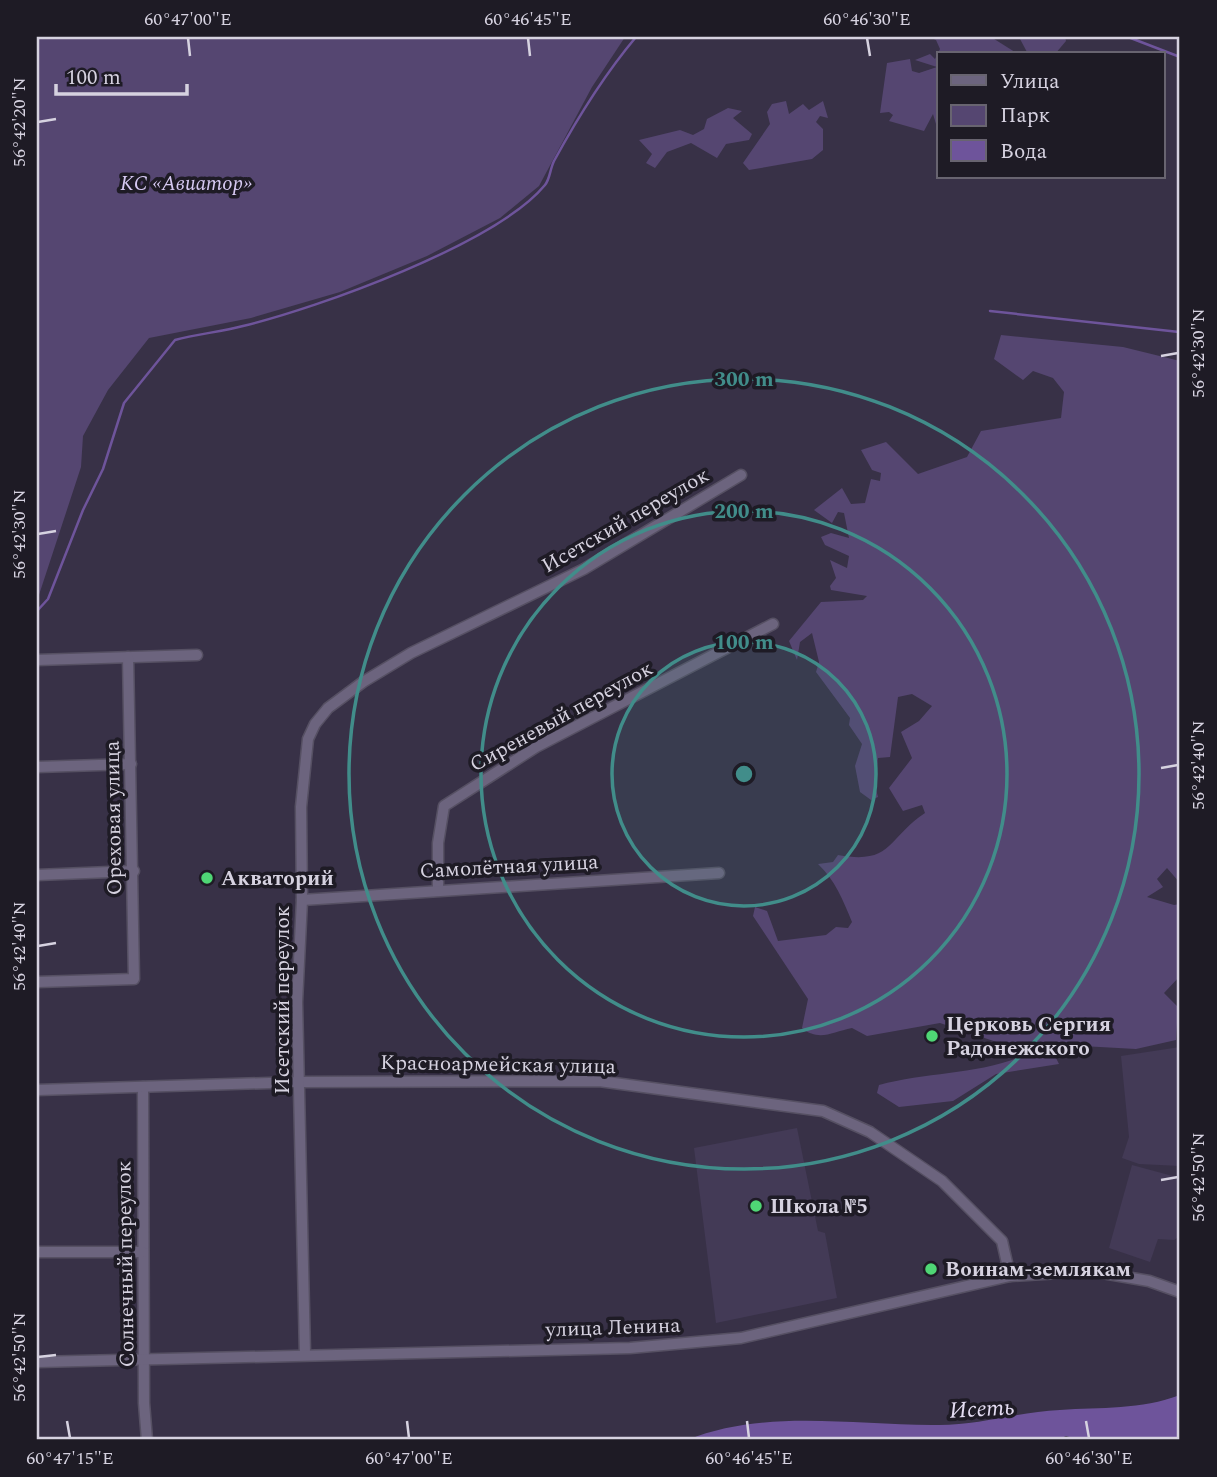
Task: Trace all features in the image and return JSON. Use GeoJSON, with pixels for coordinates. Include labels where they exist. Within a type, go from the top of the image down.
{"type":"FeatureCollection","features":[{"type":"Feature","properties":{"kind":"street","name":"Исетский переулок"},"geometry":{"type":"LineString","coordinates":[[305,1354],[297,1002],[302,900],[301,807],[308,739],[314,724],[328,708],[363,682],[411,653],[584,569],[741,475]]}},
{"type":"Feature","properties":{"kind":"street","name":"Сиреневый переулок"},"geometry":{"type":"LineString","coordinates":[[438,889],[438,843],[444,806],[536,747],[773,624]]}},
{"type":"Feature","properties":{"kind":"street"},"geometry":{"type":"LineString","coordinates":[[37,660],[197,656]]}},
{"type":"Feature","properties":{"kind":"street","name":"Ореховая улица"},"geometry":{"type":"LineString","coordinates":[[37,982],[134,979],[128,657]]}},
{"type":"Feature","properties":{"kind":"street"},"geometry":{"type":"LineString","coordinates":[[37,767],[131,764]]}},
{"type":"Feature","properties":{"kind":"street"},"geometry":{"type":"LineString","coordinates":[[37,874],[134,871]]}},
{"type":"Feature","properties":{"kind":"street","name":"Самолётная улица"},"geometry":{"type":"LineString","coordinates":[[302,900],[438,889],[719,873]]}},
{"type":"Feature","properties":{"kind":"street","name":"Красноармейская улица"},"geometry":{"type":"LineString","coordinates":[[37,1090],[300,1082],[599,1081],[823,1111],[870,1132],[942,1181],[1002,1241],[1010,1276]]}},
{"type":"Feature","properties":{"kind":"street","name":"Солнечный переулок"},"geometry":{"type":"LineString","coordinates":[[143,1087],[147,1440]]}},
{"type":"Feature","properties":{"kind":"street"},"geometry":{"type":"LineString","coordinates":[[37,1252],[143,1252]]}},
{"type":"Feature","properties":{"kind":"street","name":"улица Ленина"},"geometry":{"type":"LineString","coordinates":[[37,1362],[630,1348],[741,1338],[1010,1276],[1091,1271],[1149,1281],[1180,1292]]}},
{"type":"Feature","properties":{"kind":"shaded area"},"geometry":{"type":"Polygon","coordinates":[[[1180,1047],[1180,1166],[1139,1164],[1122,1158],[1129,1137],[1121,1056],[1180,1047]]]}},
{"type":"Feature","properties":{"kind":"shaded area","name":"Школа №5"},"geometry":{"type":"Polygon","coordinates":[[[797,1128],[818,1231],[825,1233],[837,1298],[716,1323],[694,1148],[797,1128]]]}},
{"type":"Feature","properties":{"kind":"shaded area"},"geometry":{"type":"Polygon","coordinates":[[[1132,1165],[1180,1178],[1180,1236],[1174,1240],[1158,1239],[1150,1262],[1109,1248],[1132,1165]]]}},
{"type":"Feature","properties":{"kind":"green space","name":"КС «Авиатор»"},"geometry":{"type":"Polygon","coordinates":[[[37,37],[625,37],[592,87],[539,186],[500,218],[427,256],[340,292],[251,318],[149,338],[108,390],[83,436],[81,467],[37,601],[37,37]]]}},
{"type":"Feature","properties":{"kind":"green space"},"geometry":{"type":"Polygon","coordinates":[[[929,37],[991,37],[1015,52],[938,52],[936,40],[929,37]]]}},
{"type":"Feature","properties":{"kind":"green space"},"geometry":{"type":"Polygon","coordinates":[[[1019,37],[1065,37],[1066,41],[1057,52],[1027,52],[1019,37]]]}},
{"type":"Feature","properties":{"kind":"green space"},"geometry":{"type":"Polygon","coordinates":[[[930,54],[935,59],[937,55],[937,67],[915,60],[930,54]]]}},
{"type":"Feature","properties":{"kind":"green space"},"geometry":{"type":"Polygon","coordinates":[[[910,59],[912,71],[919,73],[937,67],[937,127],[933,114],[924,131],[889,121],[893,115],[889,112],[880,113],[887,63],[910,59]]]}},
{"type":"Feature","properties":{"kind":"green space"},"geometry":{"type":"Polygon","coordinates":[[[786,101],[789,114],[803,104],[809,110],[823,101],[828,118],[820,116],[816,122],[823,129],[823,150],[812,159],[749,170],[743,163],[770,124],[767,112],[772,104],[786,101]]]}},
{"type":"Feature","properties":{"kind":"green space"},"geometry":{"type":"Polygon","coordinates":[[[728,108],[742,111],[733,118],[752,134],[749,140],[726,144],[717,158],[691,143],[667,152],[655,168],[646,163],[652,154],[639,140],[680,130],[693,135],[704,129],[707,119],[728,108]]]}},
{"type":"Feature","properties":{"kind":"green space"},"geometry":{"type":"Polygon","coordinates":[[[1001,335],[1123,347],[1180,361],[1180,883],[1167,868],[1157,879],[1163,887],[1147,897],[1174,905],[1180,904],[1180,976],[1164,993],[1178,1007],[1176,1040],[1136,1049],[1082,1046],[1023,1051],[940,1023],[867,1036],[852,1028],[826,1035],[808,1032],[802,1028],[808,999],[753,916],[755,907],[767,911],[778,941],[826,935],[836,927],[848,928],[852,922],[842,898],[818,864],[833,862],[838,855],[856,857],[880,853],[925,813],[922,805],[903,811],[889,788],[912,758],[901,732],[919,721],[932,706],[912,694],[898,697],[890,757],[878,758],[875,785],[878,797],[871,800],[860,792],[855,766],[862,744],[849,725],[850,718],[816,672],[819,662],[812,633],[800,642],[797,660],[789,641],[821,602],[863,600],[867,596],[831,590],[830,586],[836,578],[830,560],[847,568],[849,556],[825,545],[821,537],[831,533],[849,538],[844,513],[838,512],[832,523],[814,510],[842,488],[851,504],[865,503],[871,479],[880,481],[881,473],[872,470],[861,450],[886,442],[918,474],[967,457],[981,431],[1061,418],[1064,392],[1053,378],[1033,371],[1023,380],[994,359],[1001,335]]]}},
{"type":"Feature","properties":{"kind":"green space"},"geometry":{"type":"Polygon","coordinates":[[[1025,1055],[1055,1056],[1059,1064],[996,1074],[953,1101],[899,1107],[877,1093],[879,1085],[971,1070],[1025,1055]]]}},
{"type":"Feature","properties":{"kind":"water"},"geometry":{"type":"Polygon","coordinates":[[[1180,1395],[1180,1440],[1079,1440],[1066,1436],[1057,1440],[687,1440],[717,1430],[780,1421],[954,1424],[1045,1411],[1136,1406],[1180,1395]]]}},
{"type":"Feature","properties":{"kind":"waterway"},"geometry":{"type":"LineString","coordinates":[[37,611],[48,599],[83,510],[103,469],[124,403],[175,340],[243,326],[315,305],[404,271],[488,229],[521,207],[545,185],[554,161],[582,112],[636,37]]}},
{"type":"Feature","properties":{"kind":"waterway"},"geometry":{"type":"LineString","coordinates":[[1128,37],[1180,57]]}},
{"type":"Feature","properties":{"kind":"waterway"},"geometry":{"type":"LineString","coordinates":[[990,311],[1179,332]]}},
{"type":"Feature","properties":{"kind":"place","name":"Акваторий"},"geometry":{"type":"Point","coordinates":[207,878]}},
{"type":"Feature","properties":{"kind":"place","name":"Церковь Сергия Радонежского"},"geometry":{"type":"Point","coordinates":[932,1036]}},
{"type":"Feature","properties":{"kind":"place","name":"Школа №5"},"geometry":{"type":"Point","coordinates":[756,1206]}},
{"type":"Feature","properties":{"kind":"place","name":"Воинам-землякам"},"geometry":{"type":"Point","coordinates":[931,1269]}},
{"type":"Feature","properties":{"kind":"water label","name":"Исеть"},"geometry":{"type":"Point","coordinates":[982,1408]}}]}
